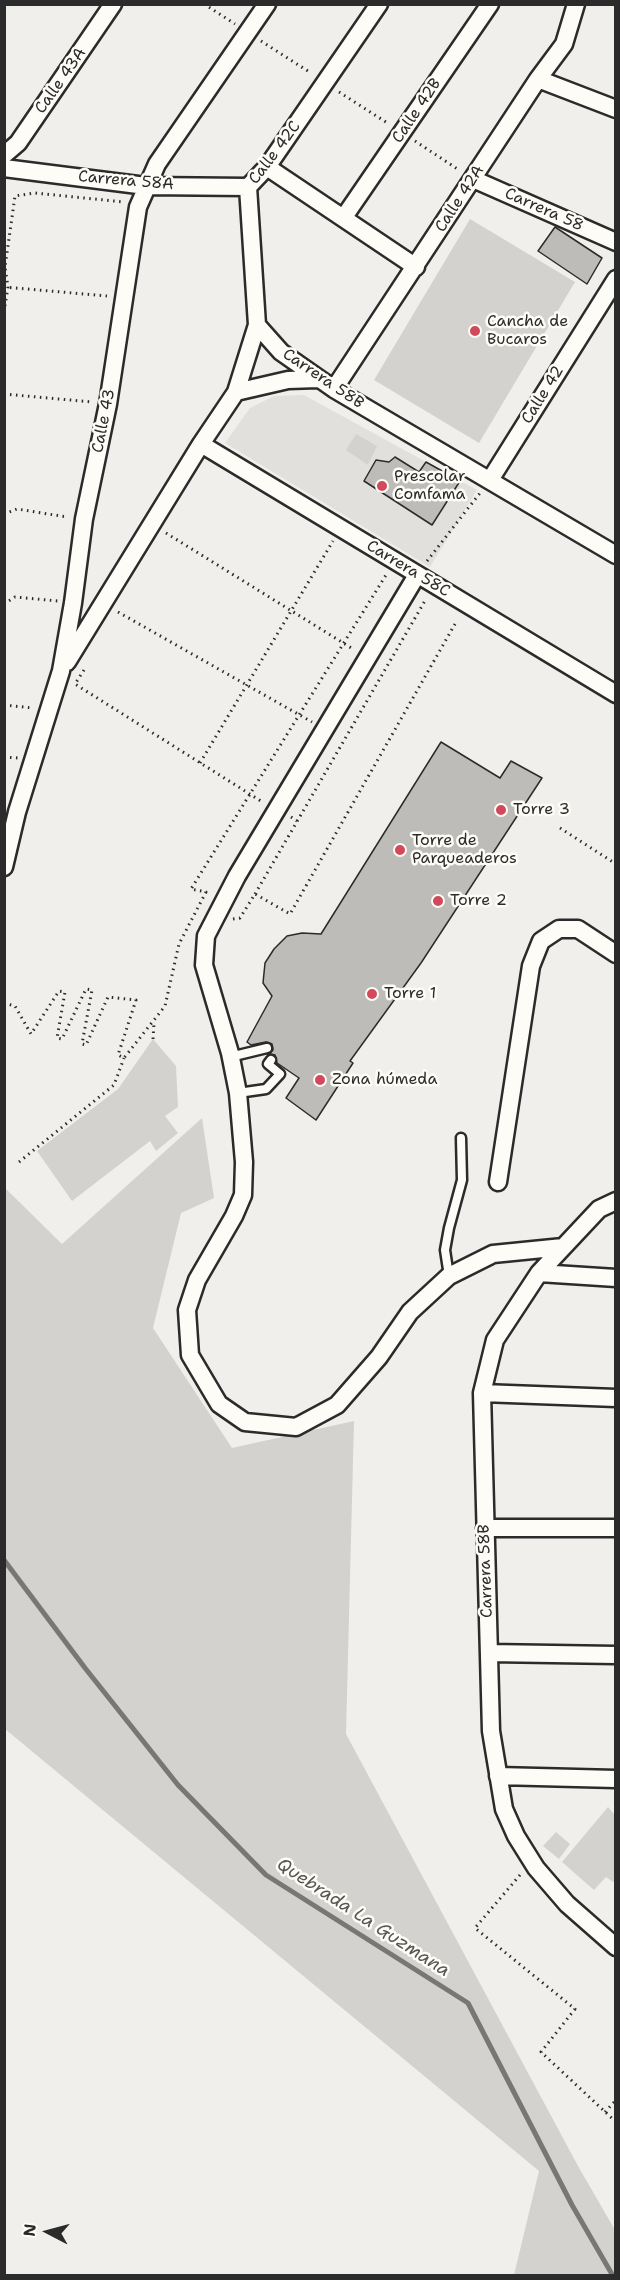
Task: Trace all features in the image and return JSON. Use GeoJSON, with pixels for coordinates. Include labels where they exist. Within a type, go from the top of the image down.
{"type":"FeatureCollection","features":[{"type":"Feature","properties":{"kind":"street","name":"Calle 43A"},"geometry":{"type":"LineString","coordinates":[[4,155],[18,143],[114,4]]}},
{"type":"Feature","properties":{"kind":"street","name":"Calle 43"},"geometry":{"type":"LineString","coordinates":[[4,867],[17,812],[61,671],[84,519],[108,404],[139,204],[157,164],[267,4]]}},
{"type":"Feature","properties":{"kind":"street","name":"Calle 42C"},"geometry":{"type":"LineString","coordinates":[[257,325],[248,186],[267,166],[379,4]]}},
{"type":"Feature","properties":{"kind":"street","name":"Calle 42B"},"geometry":{"type":"LineString","coordinates":[[344,217],[490,4]]}},
{"type":"Feature","properties":{"kind":"street","name":"Calle 42A"},"geometry":{"type":"LineString","coordinates":[[334,389],[538,79],[564,44],[576,4]]}},
{"type":"Feature","properties":{"kind":"street"},"geometry":{"type":"LineString","coordinates":[[538,79],[615,109]]}},
{"type":"Feature","properties":{"kind":"street"},"geometry":{"type":"LineString","coordinates":[[267,166],[416,267]]}},
{"type":"Feature","properties":{"kind":"street","name":"Carrera 58A"},"geometry":{"type":"LineString","coordinates":[[4,168],[146,186],[248,186]]}},
{"type":"Feature","properties":{"kind":"street","name":"Carrera 58"},"geometry":{"type":"LineString","coordinates":[[473,179],[615,242]]}},
{"type":"Feature","properties":{"kind":"street","name":"Calle 42"},"geometry":{"type":"LineString","coordinates":[[490,480],[615,279]]}},
{"type":"Feature","properties":{"kind":"street"},"geometry":{"type":"LineString","coordinates":[[61,671],[201,444],[236,392],[257,325]]}},
{"type":"Feature","properties":{"kind":"street","name":"Carrera 58B"},"geometry":{"type":"LineString","coordinates":[[257,325],[281,352],[318,379],[615,555]]}},
{"type":"Feature","properties":{"kind":"street"},"geometry":{"type":"LineString","coordinates":[[236,392],[288,380],[318,379]]}},
{"type":"Feature","properties":{"kind":"street","name":"Carrera 58C"},"geometry":{"type":"LineString","coordinates":[[201,444],[615,694]]}},
{"type":"Feature","properties":{"kind":"street"},"geometry":{"type":"LineString","coordinates":[[417,574],[237,876],[206,936],[204,965],[238,1093],[244,1162],[243,1195],[234,1216],[197,1280],[187,1310],[190,1355],[219,1404],[245,1422],[296,1427],[337,1405],[379,1357],[410,1312],[449,1276],[493,1254],[563,1247]]}},
{"type":"Feature","properties":{"kind":"street"},"geometry":{"type":"LineString","coordinates":[[498,1182],[531,966],[542,941],[559,929],[578,929],[615,954]]}},
{"type":"Feature","properties":{"kind":"street","name":"Carrera 58B"},"geometry":{"type":"LineString","coordinates":[[615,1201],[599,1209],[539,1273],[495,1340],[482,1394],[492,1731],[504,1809],[516,1836],[532,1861],[567,1904],[615,1947]]}},
{"type":"Feature","properties":{"kind":"street"},"geometry":{"type":"LineString","coordinates":[[539,1273],[615,1278]]}},
{"type":"Feature","properties":{"kind":"street"},"geometry":{"type":"LineString","coordinates":[[482,1394],[615,1398]]}},
{"type":"Feature","properties":{"kind":"street"},"geometry":{"type":"LineString","coordinates":[[485,1528],[615,1528]]}},
{"type":"Feature","properties":{"kind":"street"},"geometry":{"type":"LineString","coordinates":[[489,1653],[615,1655]]}},
{"type":"Feature","properties":{"kind":"street"},"geometry":{"type":"LineString","coordinates":[[498,1776],[615,1779]]}},
{"type":"Feature","properties":{"kind":"lane"},"geometry":{"type":"LineString","coordinates":[[230,1057],[267,1048]]}},
{"type":"Feature","properties":{"kind":"lane"},"geometry":{"type":"LineString","coordinates":[[238,1093],[266,1089],[280,1074],[268,1064],[272,1060]]}},
{"type":"Feature","properties":{"kind":"lane"},"geometry":{"type":"LineString","coordinates":[[449,1276],[445,1250],[448,1228],[462,1180],[461,1138]]}},
{"type":"Feature","properties":{"kind":"path"},"geometry":{"type":"LineString","coordinates":[[4,312],[5,267],[15,196],[35,193],[139,204]]}},
{"type":"Feature","properties":{"kind":"path"},"geometry":{"type":"LineString","coordinates":[[6,287],[125,298]]}},
{"type":"Feature","properties":{"kind":"path"},"geometry":{"type":"LineString","coordinates":[[4,393],[108,404]]}},
{"type":"Feature","properties":{"kind":"path"},"geometry":{"type":"LineString","coordinates":[[417,574],[490,480]]}},
{"type":"Feature","properties":{"kind":"path"},"geometry":{"type":"LineString","coordinates":[[4,514],[17,509],[84,519]]}},
{"type":"Feature","properties":{"kind":"path"},"geometry":{"type":"LineString","coordinates":[[160,542],[166,532],[344,643]]}},
{"type":"Feature","properties":{"kind":"path"},"geometry":{"type":"LineString","coordinates":[[200,763],[333,540]]}},
{"type":"Feature","properties":{"kind":"path"},"geometry":{"type":"LineString","coordinates":[[19,1162],[114,1085],[124,1058],[165,1006],[179,944],[206,892],[191,889],[395,561]]}},
{"type":"Feature","properties":{"kind":"path"},"geometry":{"type":"LineString","coordinates":[[229,919],[240,918],[255,894],[434,585]]}},
{"type":"Feature","properties":{"kind":"path"},"geometry":{"type":"LineString","coordinates":[[4,604],[15,597],[73,603]]}},
{"type":"Feature","properties":{"kind":"path"},"geometry":{"type":"LineString","coordinates":[[113,621],[118,612],[300,714]]}},
{"type":"Feature","properties":{"kind":"path"},"geometry":{"type":"LineString","coordinates":[[255,894],[290,914],[455,624]]}},
{"type":"Feature","properties":{"kind":"path"},"geometry":{"type":"LineString","coordinates":[[86,666],[75,684],[250,795]]}},
{"type":"Feature","properties":{"kind":"path"},"geometry":{"type":"LineString","coordinates":[[4,705],[49,710]]}},
{"type":"Feature","properties":{"kind":"path"},"geometry":{"type":"LineString","coordinates":[[560,828],[615,864]]}},
{"type":"Feature","properties":{"kind":"path"},"geometry":{"type":"LineString","coordinates":[[4,1003],[15,1006],[31,1034],[59,991],[65,992],[57,1038],[62,1039],[86,989],[92,990],[82,1044],[86,1046],[108,997],[136,1000],[118,1055],[124,1058]]}},
{"type":"Feature","properties":{"kind":"path"},"geometry":{"type":"LineString","coordinates":[[153,1039],[154,1021]]}},
{"type":"Feature","properties":{"kind":"path"},"geometry":{"type":"LineString","coordinates":[[532,1861],[475,1928],[575,2009],[541,2052],[615,2122]]}},
{"type":"Feature","properties":{"kind":"path"},"geometry":{"type":"LineString","coordinates":[[605,2112],[615,2100]]}},
{"type":"Feature","properties":{"kind":"shaded area","name":"Cancha de Bucaros"},"geometry":{"type":"Polygon","coordinates":[[[470,219],[575,282],[479,443],[374,380],[470,219]]]}},
{"type":"Feature","properties":{"kind":"shaded area","name":"Prescolar Comfama"},"geometry":{"type":"Polygon","coordinates":[[[304,395],[477,490],[430,567],[225,443],[250,408],[274,396],[304,395]]]}},
{"type":"Feature","properties":{"kind":"shaded area"},"geometry":{"type":"Polygon","coordinates":[[[356,434],[377,446],[368,465],[346,450],[356,434]]]}},
{"type":"Feature","properties":{"kind":"shaded area"},"geometry":{"type":"Polygon","coordinates":[[[153,1039],[176,1066],[178,1107],[165,1116],[178,1133],[156,1151],[150,1141],[72,1201],[37,1151],[118,1089],[153,1039]]]}},
{"type":"Feature","properties":{"kind":"shaded area"},"geometry":{"type":"Polygon","coordinates":[[[202,1118],[214,1198],[181,1213],[153,1328],[232,1448],[354,1421],[346,1734],[578,2166],[615,2230],[615,2275],[514,2275],[539,2171],[5,1729],[4,1187],[62,1244],[202,1118]]]}},
{"type":"Feature","properties":{"kind":"shaded area"},"geometry":{"type":"Polygon","coordinates":[[[608,1807],[615,1815],[615,1880],[613,1882],[606,1877],[594,1890],[562,1862],[608,1807]]]}},
{"type":"Feature","properties":{"kind":"shaded area"},"geometry":{"type":"Polygon","coordinates":[[[556,1832],[570,1844],[559,1859],[543,1846],[556,1832]]]}},
{"type":"Feature","properties":{"kind":"building"},"geometry":{"type":"Polygon","coordinates":[[[555,227],[602,258],[587,284],[538,251],[555,227]]]}},
{"type":"Feature","properties":{"kind":"building"},"geometry":{"type":"Polygon","coordinates":[[[395,457],[419,472],[426,462],[460,481],[432,525],[364,481],[376,460],[389,462],[395,457]]]}},
{"type":"Feature","properties":{"kind":"building"},"geometry":{"type":"Polygon","coordinates":[[[441,742],[500,778],[511,761],[542,778],[421,963],[350,1061],[353,1063],[316,1120],[286,1098],[299,1078],[277,1063],[275,1055],[269,1054],[273,1050],[272,1044],[266,1042],[251,1045],[247,1042],[272,996],[263,983],[265,963],[274,949],[287,936],[302,933],[321,934],[441,742]]]}},
{"type":"Feature","properties":{"kind":"waterway","name":"Quebrada La Guzmana"},"geometry":{"type":"LineString","coordinates":[[4,1560],[85,1668],[178,1785],[266,1875],[468,2003],[572,2205],[613,2276]]}},
{"type":"Feature","properties":{"kind":"place","name":"Cancha de Bucaros"},"geometry":{"type":"Point","coordinates":[475,331]}},
{"type":"Feature","properties":{"kind":"place","name":"Prescolar Comfama"},"geometry":{"type":"Point","coordinates":[382,486]}},
{"type":"Feature","properties":{"kind":"place","name":"Torre 3"},"geometry":{"type":"Point","coordinates":[501,810]}},
{"type":"Feature","properties":{"kind":"place","name":"Torre de Parqueaderos"},"geometry":{"type":"Point","coordinates":[400,850]}},
{"type":"Feature","properties":{"kind":"place","name":"Torre 2"},"geometry":{"type":"Point","coordinates":[438,901]}},
{"type":"Feature","properties":{"kind":"place","name":"Torre 1"},"geometry":{"type":"Point","coordinates":[372,994]}},
{"type":"Feature","properties":{"kind":"place","name":"Zona húmeda"},"geometry":{"type":"Point","coordinates":[320,1080]}}]}
